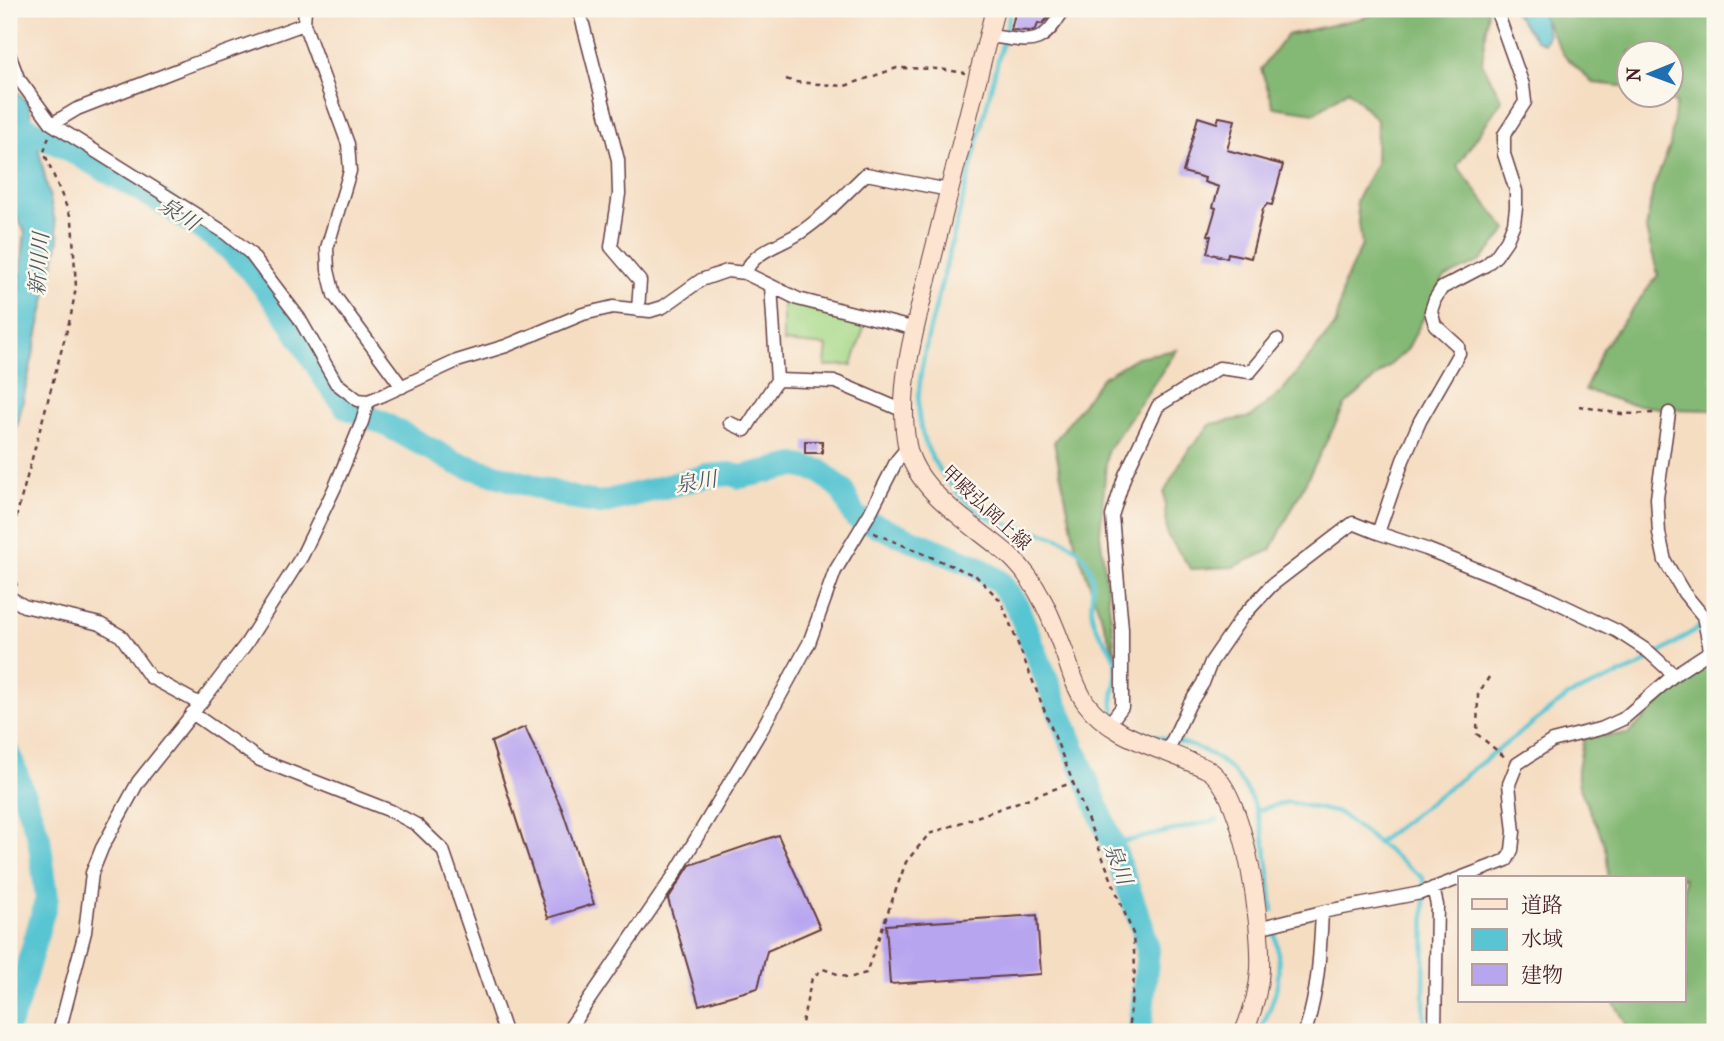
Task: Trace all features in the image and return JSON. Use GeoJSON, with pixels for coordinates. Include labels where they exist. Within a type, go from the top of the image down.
{"type":"FeatureCollection","features":[{"type":"Feature","properties":{"kind":"main road","name":"甲殿弘岡上線"},"geometry":{"type":"LineString","coordinates":[[995,9],[916,329],[904,390],[907,448],[923,479],[946,506],[1012,558],[1033,584],[1052,620],[1086,704],[1108,724],[1131,738],[1171,743],[1212,771],[1231,800],[1242,828],[1258,928],[1260,970],[1256,996],[1244,1032]]}},
{"type":"Feature","properties":{"kind":"street"},"geometry":{"type":"LineString","coordinates":[[305,9],[304,24],[348,144],[350,171],[327,248],[328,270],[334,295],[402,387]]}},
{"type":"Feature","properties":{"kind":"street"},"geometry":{"type":"LineString","coordinates":[[579,9],[618,160],[619,194],[611,247],[640,281],[638,310]]}},
{"type":"Feature","properties":{"kind":"street"},"geometry":{"type":"LineString","coordinates":[[990,36],[1025,42],[1041,38],[1051,31],[1064,9]]}},
{"type":"Feature","properties":{"kind":"street"},"geometry":{"type":"LineString","coordinates":[[1378,533],[1403,460],[1420,421],[1459,353],[1458,346],[1435,325],[1431,311],[1435,299],[1442,288],[1486,265],[1496,256],[1514,223],[1516,191],[1504,154],[1504,135],[1525,102],[1523,85],[1496,9]]}},
{"type":"Feature","properties":{"kind":"street"},"geometry":{"type":"LineString","coordinates":[[51,127],[77,109],[185,66],[304,24]]}},
{"type":"Feature","properties":{"kind":"street"},"geometry":{"type":"LineString","coordinates":[[9,54],[18,78],[51,127],[224,232],[250,253],[299,318],[336,383],[367,405]]}},
{"type":"Feature","properties":{"kind":"street"},"geometry":{"type":"LineString","coordinates":[[745,273],[750,260],[800,232],[834,206],[866,174],[949,190]]}},
{"type":"Feature","properties":{"kind":"street"},"geometry":{"type":"LineString","coordinates":[[59,1032],[86,932],[92,873],[102,848],[138,782],[246,644],[302,556],[362,422],[367,405],[457,361],[506,346],[583,314],[613,307],[650,311],[663,307],[701,280],[727,271],[745,273],[798,299],[916,329]]}},
{"type":"Feature","properties":{"kind":"street"},"geometry":{"type":"LineString","coordinates":[[730,424],[745,430],[777,380],[771,286]]}},
{"type":"Feature","properties":{"kind":"street"},"geometry":{"type":"LineString","coordinates":[[1108,724],[1122,707],[1122,629],[1112,516],[1125,475],[1158,407],[1219,368],[1250,372],[1277,340]]}},
{"type":"Feature","properties":{"kind":"street"},"geometry":{"type":"LineString","coordinates":[[777,380],[836,382],[904,411]]}},
{"type":"Feature","properties":{"kind":"street"},"geometry":{"type":"LineString","coordinates":[[1465,876],[1507,860],[1512,850],[1514,832],[1509,784],[1517,765],[1552,741],[1603,728],[1623,719],[1674,675],[1713,648],[1703,617],[1684,593],[1665,561],[1658,533],[1657,498],[1669,413]]}},
{"type":"Feature","properties":{"kind":"street"},"geometry":{"type":"LineString","coordinates":[[567,1032],[673,877],[762,729],[809,643],[835,571],[870,513],[897,460],[907,448]]}},
{"type":"Feature","properties":{"kind":"street"},"geometry":{"type":"LineString","coordinates":[[1171,743],[1203,683],[1211,662],[1242,617],[1272,585],[1353,523],[1537,593],[1617,631],[1674,675]]}},
{"type":"Feature","properties":{"kind":"street"},"geometry":{"type":"LineString","coordinates":[[9,597],[24,606],[100,624],[121,636],[150,677],[196,709],[260,760],[391,811],[417,825],[443,850],[505,1032]]}},
{"type":"Feature","properties":{"kind":"street"},"geometry":{"type":"LineString","coordinates":[[1258,928],[1428,890],[1458,879]]}},
{"type":"Feature","properties":{"kind":"street"},"geometry":{"type":"LineString","coordinates":[[1428,890],[1437,905],[1435,1032]]}},
{"type":"Feature","properties":{"kind":"street"},"geometry":{"type":"LineString","coordinates":[[1305,1032],[1320,967],[1322,912]]}},
{"type":"Feature","properties":{"kind":"path"},"geometry":{"type":"LineString","coordinates":[[786,79],[845,86],[897,68],[940,69],[978,75]]}},
{"type":"Feature","properties":{"kind":"path"},"geometry":{"type":"LineString","coordinates":[[24,606],[10,565],[11,536],[71,315],[76,287],[72,220],[44,152],[51,127]]}},
{"type":"Feature","properties":{"kind":"path"},"geometry":{"type":"LineString","coordinates":[[1579,406],[1621,414],[1669,413]]}},
{"type":"Feature","properties":{"kind":"path"},"geometry":{"type":"LineString","coordinates":[[861,528],[976,576],[1001,601],[1133,934],[1135,968],[1128,1032]]}},
{"type":"Feature","properties":{"kind":"path"},"geometry":{"type":"LineString","coordinates":[[1489,677],[1478,695],[1477,734],[1506,758]]}},
{"type":"Feature","properties":{"kind":"path"},"geometry":{"type":"LineString","coordinates":[[800,1032],[813,978],[823,969],[849,978],[866,974],[906,862],[929,834],[1074,782]]}},
{"type":"Feature","properties":{"kind":"green space"},"geometry":{"type":"Polygon","coordinates":[[[1382,9],[1488,9],[1482,63],[1502,100],[1457,166],[1507,230],[1481,261],[1444,278],[1407,350],[1345,405],[1271,550],[1233,567],[1191,569],[1167,535],[1164,493],[1184,456],[1211,424],[1251,417],[1283,390],[1336,324],[1344,283],[1362,245],[1356,201],[1376,163],[1377,120],[1348,90],[1315,113],[1274,107],[1261,69],[1287,35],[1367,17],[1382,9]]]}},
{"type":"Feature","properties":{"kind":"green space"},"geometry":{"type":"Polygon","coordinates":[[[1539,9],[1715,9],[1715,410],[1665,409],[1626,403],[1585,390],[1603,348],[1658,275],[1646,230],[1653,188],[1670,146],[1675,108],[1686,108],[1686,38],[1616,38],[1616,86],[1593,83],[1563,54],[1539,9]]]}},
{"type":"Feature","properties":{"kind":"green space"},"geometry":{"type":"Polygon","coordinates":[[[783,300],[865,324],[852,365],[825,366],[827,346],[783,342],[783,300]]]}},
{"type":"Feature","properties":{"kind":"green space"},"geometry":{"type":"Polygon","coordinates":[[[1177,350],[1107,451],[1100,534],[1116,658],[1075,543],[1054,442],[1102,378],[1137,357],[1177,350]]]}},
{"type":"Feature","properties":{"kind":"green space"},"geometry":{"type":"Polygon","coordinates":[[[1715,658],[1715,1032],[1622,1032],[1626,1023],[1614,1002],[1686,1002],[1686,876],[1607,876],[1608,865],[1603,841],[1579,785],[1578,768],[1584,737],[1628,734],[1691,673],[1715,658]]]}},
{"type":"Feature","properties":{"kind":"water"},"geometry":{"type":"Polygon","coordinates":[[[1512,9],[1541,9],[1548,35],[1544,43],[1536,40],[1512,9]]]}},
{"type":"Feature","properties":{"kind":"water"},"geometry":{"type":"Polygon","coordinates":[[[9,84],[28,103],[59,239],[9,452],[9,343],[16,317],[25,232],[9,201],[9,84]]]}},
{"type":"Feature","properties":{"kind":"building"},"geometry":{"type":"Polygon","coordinates":[[[1016,9],[1047,9],[1048,18],[1042,24],[1038,23],[1036,29],[1031,31],[1011,30],[1016,9]]]}},
{"type":"Feature","properties":{"kind":"building"},"geometry":{"type":"Polygon","coordinates":[[[1198,117],[1217,123],[1219,117],[1235,120],[1227,150],[1283,165],[1272,205],[1267,204],[1263,209],[1251,258],[1228,253],[1227,258],[1207,253],[1211,236],[1208,235],[1216,208],[1213,207],[1219,187],[1204,182],[1205,178],[1183,172],[1198,117]]]}},
{"type":"Feature","properties":{"kind":"building"},"geometry":{"type":"Polygon","coordinates":[[[805,441],[822,441],[822,453],[805,453],[805,441]]]}},
{"type":"Feature","properties":{"kind":"building"},"geometry":{"type":"Polygon","coordinates":[[[525,727],[562,809],[594,904],[548,918],[491,742],[525,727]]]}},
{"type":"Feature","properties":{"kind":"building"},"geometry":{"type":"Polygon","coordinates":[[[778,835],[820,928],[767,951],[758,988],[699,1005],[668,899],[690,865],[778,835]]]}},
{"type":"Feature","properties":{"kind":"building"},"geometry":{"type":"Polygon","coordinates":[[[1037,915],[1041,974],[890,984],[886,925],[1037,915]]]}},
{"type":"Feature","properties":{"kind":"waterway"},"geometry":{"type":"LineString","coordinates":[[1011,9],[927,341],[920,381],[919,417],[928,450],[938,467],[955,490],[972,506],[997,521],[1069,543],[1086,560],[1092,577],[1091,607],[1094,622],[1116,664],[1113,707],[1123,725]]}},
{"type":"Feature","properties":{"kind":"waterway","name":"泉川"},"geometry":{"type":"LineString","coordinates":[[9,119],[158,200],[223,243],[251,270],[288,318],[325,379],[346,407],[381,422],[456,463],[576,499],[600,503],[707,476],[730,474],[740,477],[795,465],[820,471],[842,490],[855,517],[976,566],[1000,582],[1017,606],[1112,843],[1142,926],[1148,950],[1140,1032]]}},
{"type":"Feature","properties":{"kind":"waterway"},"geometry":{"type":"LineString","coordinates":[[1377,843],[1568,696],[1640,666],[1715,617]]}},
{"type":"Feature","properties":{"kind":"waterway"},"geometry":{"type":"LineString","coordinates":[[1137,731],[1200,749],[1218,759],[1234,773],[1246,790],[1261,827],[1273,910]]}},
{"type":"Feature","properties":{"kind":"waterway","name":"新川川"},"geometry":{"type":"LineString","coordinates":[[9,753],[39,838],[47,898],[9,1024]]}},
{"type":"Feature","properties":{"kind":"waterway"},"geometry":{"type":"LineString","coordinates":[[1258,810],[1288,802],[1339,813],[1423,878],[1425,1032]]}},
{"type":"Feature","properties":{"kind":"waterway"},"geometry":{"type":"LineString","coordinates":[[1112,843],[1217,820]]}},
{"type":"Feature","properties":{"kind":"waterway"},"geometry":{"type":"LineString","coordinates":[[1259,1032],[1271,1007],[1277,984],[1279,960],[1275,933]]}}]}
